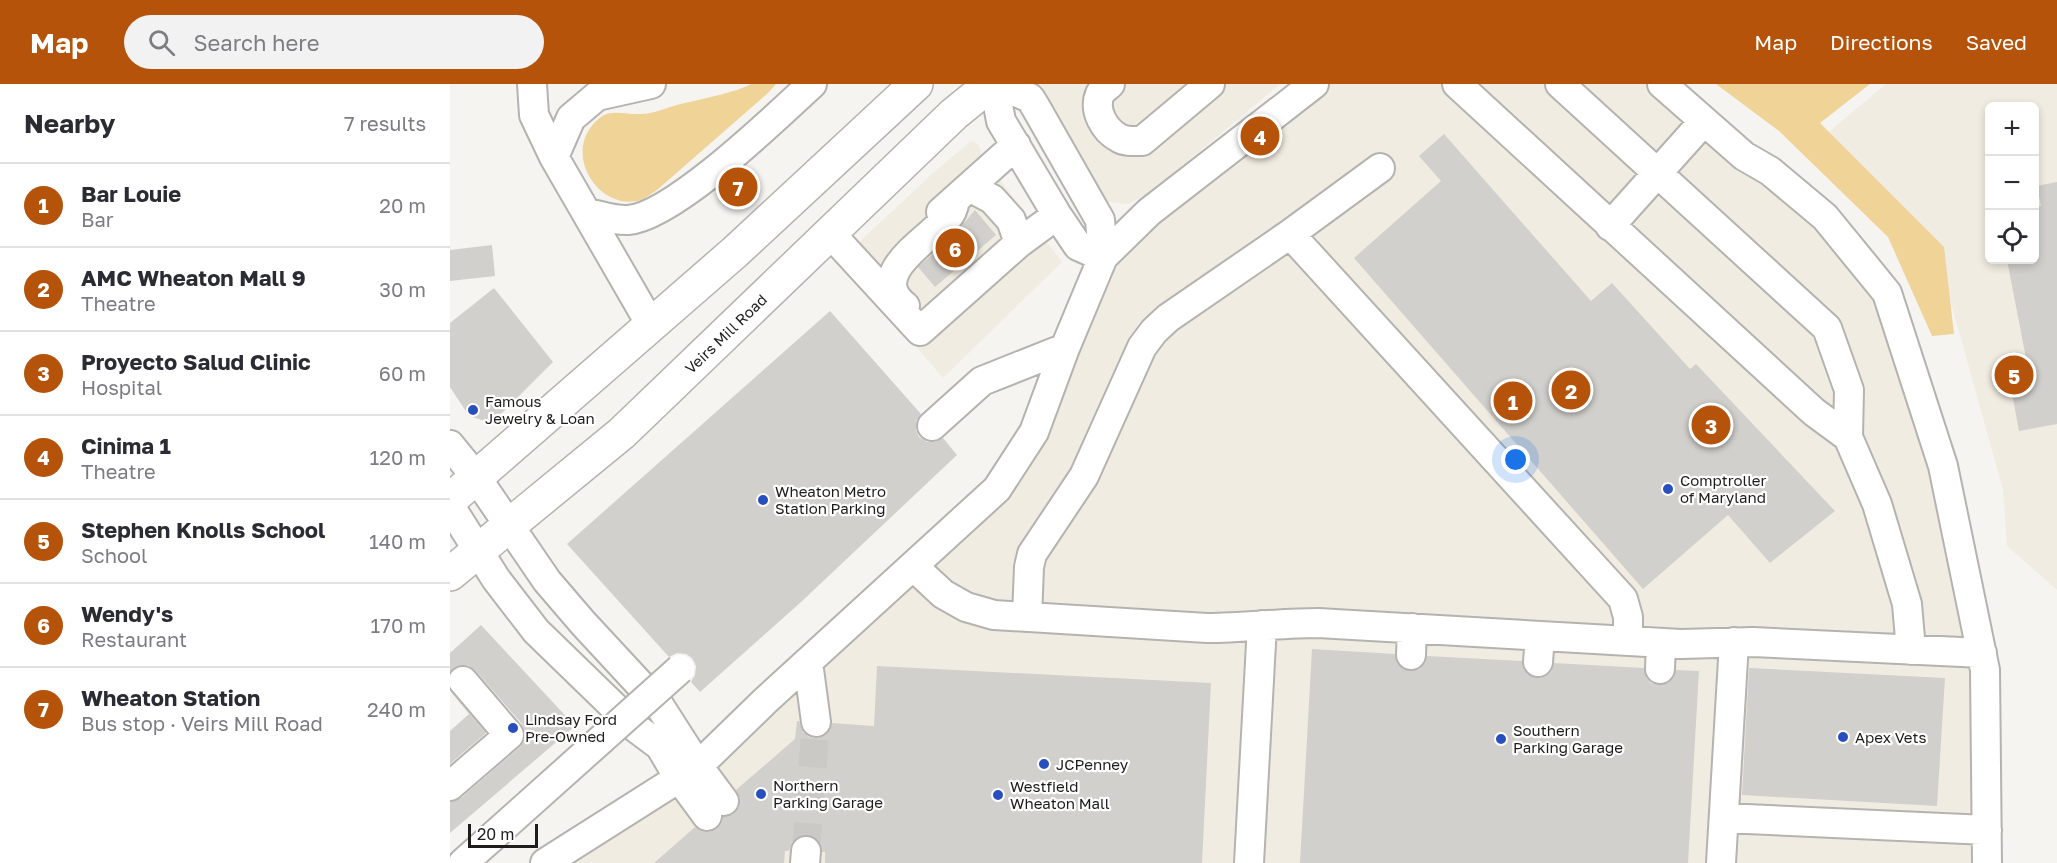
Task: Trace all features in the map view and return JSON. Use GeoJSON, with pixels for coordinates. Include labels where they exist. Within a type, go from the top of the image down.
{"type":"FeatureCollection","features":[{"type":"Feature","properties":{"kind":"main road"},"geometry":{"type":"LineString","coordinates":[[450,500],[735,252],[916,84]]}},
{"type":"Feature","properties":{"kind":"main road","name":"Veirs Mill Road"},"geometry":{"type":"LineString","coordinates":[[450,574],[622,432],[954,114],[994,84]]}},
{"type":"Feature","properties":{"kind":"street"},"geometry":{"type":"LineString","coordinates":[[532,84],[534,115],[554,158],[651,325]]}},
{"type":"Feature","properties":{"kind":"street"},"geometry":{"type":"LineString","coordinates":[[554,158],[571,118],[597,96],[651,84]]}},
{"type":"Feature","properties":{"kind":"street"},"geometry":{"type":"LineString","coordinates":[[587,213],[628,220],[660,210],[697,184],[789,95],[812,84]]}},
{"type":"Feature","properties":{"kind":"street"},"geometry":{"type":"LineString","coordinates":[[994,84],[1001,121],[1057,215],[1078,246],[1103,257]]}},
{"type":"Feature","properties":{"kind":"street"},"geometry":{"type":"LineString","coordinates":[[994,84],[1030,98],[1100,220],[1103,257]]}},
{"type":"Feature","properties":{"kind":"street"},"geometry":{"type":"LineString","coordinates":[[1110,84],[1100,92],[1099,114],[1111,133],[1131,142],[1142,141],[1210,84]]}},
{"type":"Feature","properties":{"kind":"street"},"geometry":{"type":"LineString","coordinates":[[545,863],[688,772],[997,489],[1034,432],[1065,348],[1103,257],[1149,212],[1314,84]]}},
{"type":"Feature","properties":{"kind":"street"},"geometry":{"type":"LineString","coordinates":[[1457,84],[1814,412],[1848,438]]}},
{"type":"Feature","properties":{"kind":"street"},"geometry":{"type":"LineString","coordinates":[[1560,84],[1827,327],[1849,390],[1848,438],[1877,504],[1907,604],[1911,650]]}},
{"type":"Feature","properties":{"kind":"street"},"geometry":{"type":"LineString","coordinates":[[1662,84],[1744,156],[1770,171],[1824,217],[1887,293],[1943,466],[1985,670],[1987,863]]}},
{"type":"Feature","properties":{"kind":"street"},"geometry":{"type":"LineString","coordinates":[[1610,226],[1704,121]]}},
{"type":"Feature","properties":{"kind":"street"},"geometry":{"type":"LineString","coordinates":[[869,276],[1016,145]]}},
{"type":"Feature","properties":{"kind":"street"},"geometry":{"type":"LineString","coordinates":[[1027,617],[1029,567],[1032,554],[1083,476],[1142,347],[1154,331],[1168,318],[1290,234],[1380,168]]}},
{"type":"Feature","properties":{"kind":"street"},"geometry":{"type":"LineString","coordinates":[[962,194],[992,199],[1011,220],[1015,247]]}},
{"type":"Feature","properties":{"kind":"street"},"geometry":{"type":"LineString","coordinates":[[962,194],[950,216],[901,261],[892,276],[892,291],[903,306],[917,309],[931,304],[979,261],[1015,247]]}},
{"type":"Feature","properties":{"kind":"street"},"geometry":{"type":"LineString","coordinates":[[829,232],[920,331],[1015,247],[1057,215]]}},
{"type":"Feature","properties":{"kind":"street"},"geometry":{"type":"LineString","coordinates":[[1290,234],[1623,599],[1628,616],[1628,641]]}},
{"type":"Feature","properties":{"kind":"street"},"geometry":{"type":"LineString","coordinates":[[932,426],[982,381],[1065,348]]}},
{"type":"Feature","properties":{"kind":"street"},"geometry":{"type":"LineString","coordinates":[[450,445],[476,477],[547,581],[659,705],[688,772]]}},
{"type":"Feature","properties":{"kind":"street"},"geometry":{"type":"LineString","coordinates":[[450,506],[507,595],[536,631],[636,728],[688,772],[717,790],[715,809]]}},
{"type":"Feature","properties":{"kind":"street"},"geometry":{"type":"LineString","coordinates":[[913,566],[943,594],[966,607],[994,615],[1207,628],[1318,623],[1412,642],[1539,649],[1628,641],[1661,656],[1734,642],[1982,653]]}},
{"type":"Feature","properties":{"kind":"street"},"geometry":{"type":"LineString","coordinates":[[1249,863],[1262,625]]}},
{"type":"Feature","properties":{"kind":"street"},"geometry":{"type":"LineString","coordinates":[[1721,863],[1734,642]]}},
{"type":"Feature","properties":{"kind":"street"},"geometry":{"type":"LineString","coordinates":[[808,662],[816,722]]}},
{"type":"Feature","properties":{"kind":"street"},"geometry":{"type":"LineString","coordinates":[[463,863],[680,669]]}},
{"type":"Feature","properties":{"kind":"street"},"geometry":{"type":"LineString","coordinates":[[450,786],[509,735],[463,681]]}},
{"type":"Feature","properties":{"kind":"street"},"geometry":{"type":"LineString","coordinates":[[1724,818],[1987,830]]}},
{"type":"Feature","properties":{"kind":"shaded area"},"geometry":{"type":"Polygon","coordinates":[[[751,84],[776,84],[657,190],[645,198],[625,201],[611,197],[598,188],[589,175],[583,161],[583,145],[589,130],[601,117],[615,113],[650,113],[751,84]]]}},
{"type":"Feature","properties":{"kind":"shaded area"},"geometry":{"type":"Polygon","coordinates":[[[1041,84],[1280,84],[1151,192],[1128,204],[1108,202],[1096,185],[1041,84]]]}},
{"type":"Feature","properties":{"kind":"shaded area"},"geometry":{"type":"Polygon","coordinates":[[[1315,84],[1662,84],[1887,293],[1985,670],[1987,863],[545,863],[698,766],[997,489],[1103,257],[1315,84]]]}},
{"type":"Feature","properties":{"kind":"shaded area"},"geometry":{"type":"Polygon","coordinates":[[[1716,84],[1870,84],[1820,123],[1944,247],[1954,334],[1932,336],[1888,237],[1779,131],[1716,84]]]}},
{"type":"Feature","properties":{"kind":"shaded area"},"geometry":{"type":"Polygon","coordinates":[[[1886,84],[2057,84],[2057,590],[2007,546],[2003,490],[1938,256],[1819,140],[1886,84]]]}},
{"type":"Feature","properties":{"kind":"shaded area"},"geometry":{"type":"Polygon","coordinates":[[[971,141],[978,144],[984,158],[1062,262],[943,378],[841,259],[933,173],[971,141]]]}},
{"type":"Feature","properties":{"kind":"building"},"geometry":{"type":"Polygon","coordinates":[[[1444,134],[1591,301],[1612,283],[1690,369],[1696,364],[1835,511],[1770,563],[1728,515],[1643,589],[1354,258],[1441,181],[1419,156],[1444,134]]]}},
{"type":"Feature","properties":{"kind":"building"},"geometry":{"type":"Polygon","coordinates":[[[2057,182],[2057,424],[2019,431],[2012,393],[2032,389],[2008,264],[2039,264],[2039,206],[2041,206],[2039,186],[2057,182]]]}},
{"type":"Feature","properties":{"kind":"building"},"geometry":{"type":"Polygon","coordinates":[[[975,210],[996,235],[935,287],[918,267],[951,238],[975,210]]]}},
{"type":"Feature","properties":{"kind":"building"},"geometry":{"type":"Polygon","coordinates":[[[492,245],[495,276],[450,281],[450,250],[492,245]]]}},
{"type":"Feature","properties":{"kind":"building"},"geometry":{"type":"Polygon","coordinates":[[[494,288],[553,362],[502,413],[485,421],[469,416],[450,387],[450,323],[494,288]]]}},
{"type":"Feature","properties":{"kind":"building","name":"Wheaton Metro Station Parking"},"geometry":{"type":"Polygon","coordinates":[[[830,311],[921,414],[916,421],[919,437],[927,442],[936,442],[943,438],[957,455],[800,603],[700,692],[691,682],[696,666],[692,658],[686,654],[677,653],[669,657],[567,544],[830,311]]]}},
{"type":"Feature","properties":{"kind":"building"},"geometry":{"type":"Polygon","coordinates":[[[481,625],[575,726],[450,833],[450,802],[461,798],[520,747],[525,740],[522,724],[475,670],[468,665],[461,665],[450,672],[450,653],[481,625]]]}},
{"type":"Feature","properties":{"kind":"building","name":"Southern Parking Garage"},"geometry":{"type":"Polygon","coordinates":[[[1312,649],[1395,654],[1397,663],[1403,669],[1410,671],[1419,669],[1425,663],[1427,656],[1522,661],[1523,669],[1528,675],[1537,678],[1545,677],[1551,672],[1554,663],[1644,668],[1646,677],[1651,683],[1659,685],[1668,683],[1674,677],[1676,670],[1699,671],[1688,863],[1300,863],[1312,649]]]}},
{"type":"Feature","properties":{"kind":"building","name":"Westfield Wheaton Mall"},"geometry":{"type":"Polygon","coordinates":[[[877,666],[1211,683],[1202,863],[825,863],[825,852],[822,852],[821,843],[815,837],[807,835],[798,836],[792,842],[789,851],[785,851],[784,863],[654,863],[695,827],[709,832],[717,829],[723,817],[734,814],[739,807],[740,800],[736,790],[795,739],[797,721],[809,737],[818,738],[826,735],[832,723],[874,726],[877,666]]]}},
{"type":"Feature","properties":{"kind":"building","name":"Apex Vets"},"geometry":{"type":"Polygon","coordinates":[[[1749,668],[1945,678],[1937,806],[1742,795],[1749,668]]]}},
{"type":"Feature","properties":{"kind":"building"},"geometry":{"type":"Polygon","coordinates":[[[450,691],[486,733],[450,764],[450,731],[469,714],[450,691]]]}},
{"type":"Feature","properties":{"kind":"tunnel"},"geometry":{"type":"LineString","coordinates":[[806,851],[816,722]]}},
{"type":"Feature","properties":{"kind":"place","name":"Cinima 1"},"geometry":{"type":"Point","coordinates":[1260,136]}},
{"type":"Feature","properties":{"kind":"place","name":"Wheaton Station"},"geometry":{"type":"Point","coordinates":[738,187]}},
{"type":"Feature","properties":{"kind":"place","name":"Wendy's"},"geometry":{"type":"Point","coordinates":[955,248]}},
{"type":"Feature","properties":{"kind":"place","name":"Stephen Knolls School"},"geometry":{"type":"Point","coordinates":[2014,375]}},
{"type":"Feature","properties":{"kind":"place","name":"AMC Wheaton Mall 9"},"geometry":{"type":"Point","coordinates":[1571,390]}},
{"type":"Feature","properties":{"kind":"place","name":"Bar Louie"},"geometry":{"type":"Point","coordinates":[1513,401]}},
{"type":"Feature","properties":{"kind":"place","name":"Famous Jewelry & Loan"},"geometry":{"type":"Point","coordinates":[473,410]}},
{"type":"Feature","properties":{"kind":"place","name":"Proyecto Salud Clinic"},"geometry":{"type":"Point","coordinates":[1711,425]}},
{"type":"Feature","properties":{"kind":"place","name":"Comptroller of Maryland"},"geometry":{"type":"Point","coordinates":[1668,489]}},
{"type":"Feature","properties":{"kind":"place","name":"Wheaton Metro Station Parking"},"geometry":{"type":"Point","coordinates":[763,500]}},
{"type":"Feature","properties":{"kind":"place","name":"Lindsay Ford Pre-Owned"},"geometry":{"type":"Point","coordinates":[513,728]}},
{"type":"Feature","properties":{"kind":"place","name":"Apex Vets"},"geometry":{"type":"Point","coordinates":[1843,737]}},
{"type":"Feature","properties":{"kind":"place","name":"Southern Parking Garage"},"geometry":{"type":"Point","coordinates":[1501,739]}},
{"type":"Feature","properties":{"kind":"place","name":"JCPenney"},"geometry":{"type":"Point","coordinates":[1044,764]}},
{"type":"Feature","properties":{"kind":"place","name":"Northern Parking Garage"},"geometry":{"type":"Point","coordinates":[761,794]}},
{"type":"Feature","properties":{"kind":"place","name":"Westfield Wheaton Mall"},"geometry":{"type":"Point","coordinates":[998,795]}}]}
